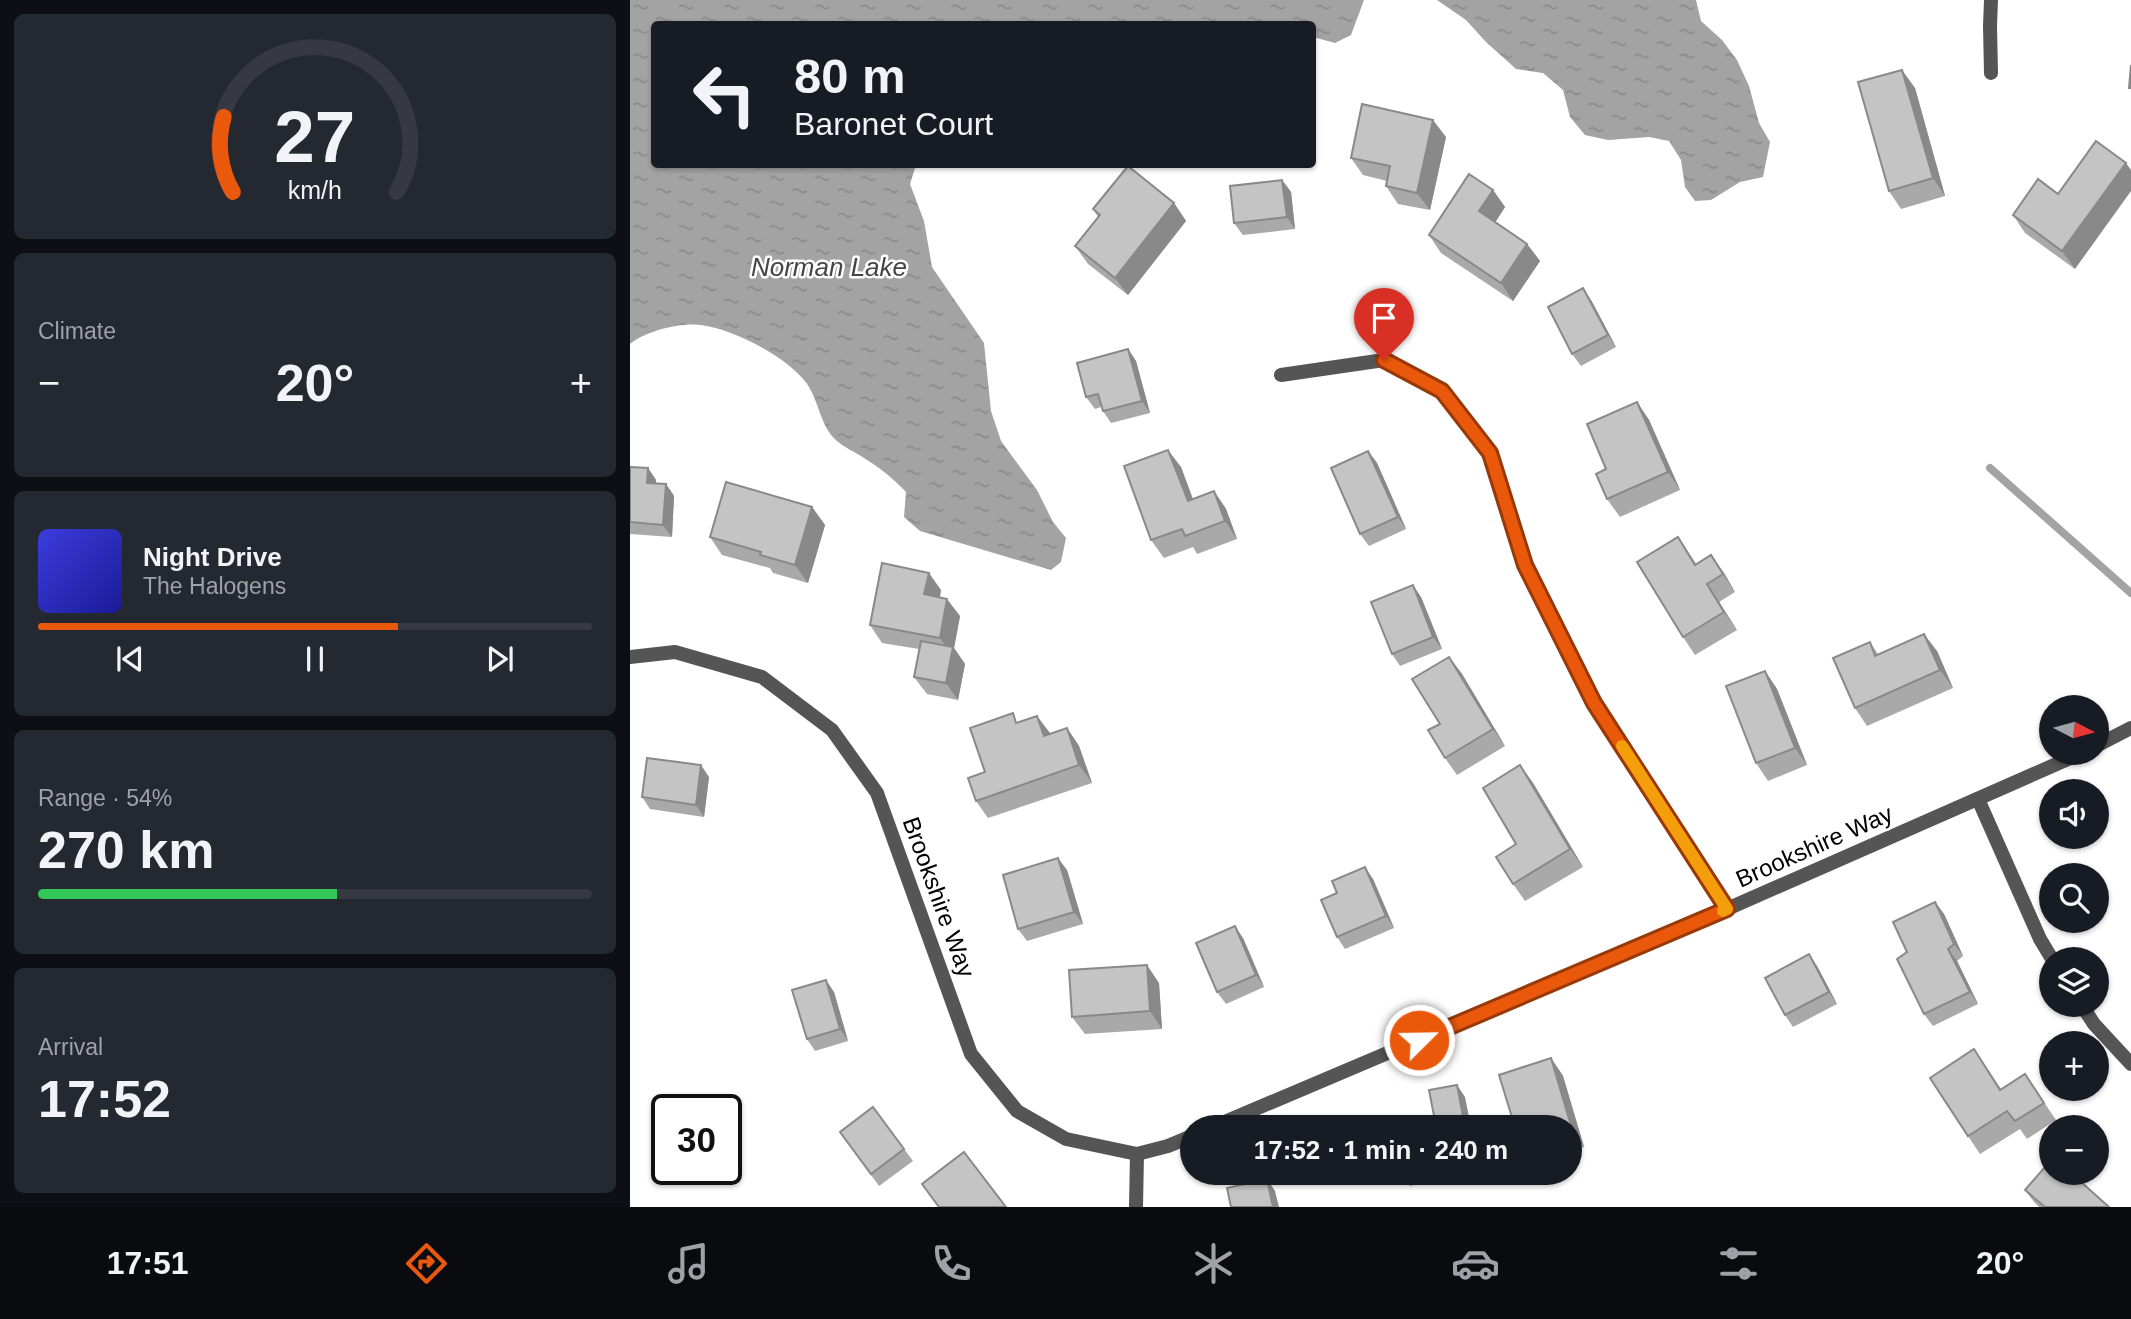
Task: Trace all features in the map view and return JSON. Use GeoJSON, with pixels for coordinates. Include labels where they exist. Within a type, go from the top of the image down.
{"type":"FeatureCollection","features":[{"type":"Feature","properties":{"kind":"street"},"geometry":{"type":"LineString","coordinates":[[1991,0],[1991,73]]}},
{"type":"Feature","properties":{"kind":"street"},"geometry":{"type":"LineString","coordinates":[[1281,374],[1384,360],[1442,391],[1490,453],[1525,565],[1594,703],[1727,909]]}},
{"type":"Feature","properties":{"kind":"street","name":"Brookshire Way"},"geometry":{"type":"LineString","coordinates":[[630,657],[675,652],[762,677],[832,730],[877,793],[971,1054],[1017,1111],[1066,1139],[1137,1154],[1180,1141]]}},
{"type":"Feature","properties":{"kind":"street"},"geometry":{"type":"LineString","coordinates":[[2109,739],[2131,728]]}},
{"type":"Feature","properties":{"kind":"street","name":"Brookshire Way"},"geometry":{"type":"LineString","coordinates":[[1241,1115],[1727,909],[2055,765]]}},
{"type":"Feature","properties":{"kind":"street"},"geometry":{"type":"LineString","coordinates":[[1978,799],[2045,947]]}},
{"type":"Feature","properties":{"kind":"street"},"geometry":{"type":"LineString","coordinates":[[2089,1017],[2131,1064]]}},
{"type":"Feature","properties":{"kind":"street"},"geometry":{"type":"LineString","coordinates":[[1136,1207],[1137,1154]]}},
{"type":"Feature","properties":{"kind":"water","name":"Norman Lake"},"geometry":{"type":"Polygon","coordinates":[[[630,0],[1364,0],[1351,35],[1335,43],[1316,38],[1316,21],[651,21],[651,168],[915,168],[910,184],[924,221],[932,267],[984,343],[991,411],[1001,441],[1037,490],[1053,522],[1066,538],[1061,562],[1051,570],[920,531],[904,517],[906,492],[881,469],[837,441],[826,428],[804,380],[784,361],[757,345],[714,327],[693,324],[654,331],[630,344],[630,0]]]}},
{"type":"Feature","properties":{"kind":"water"},"geometry":{"type":"Polygon","coordinates":[[[1437,0],[1696,0],[1701,21],[1722,40],[1737,60],[1749,86],[1759,123],[1770,142],[1763,177],[1740,182],[1711,200],[1695,201],[1685,187],[1681,160],[1669,141],[1649,137],[1608,140],[1585,135],[1570,117],[1563,90],[1543,73],[1516,69],[1466,20],[1437,0]]]}},
{"type":"Feature","properties":{"kind":"building"},"geometry":{"type":"Polygon","coordinates":[[[1902,70],[1933,178],[1889,191],[1858,82],[1902,70]]]}},
{"type":"Feature","properties":{"kind":"building"},"geometry":{"type":"Polygon","coordinates":[[[1362,104],[1433,120],[1417,193],[1386,186],[1390,166],[1351,158],[1362,104]]]}},
{"type":"Feature","properties":{"kind":"building"},"geometry":{"type":"Polygon","coordinates":[[[2096,141],[2126,163],[2062,251],[2013,215],[2038,179],[2058,194],[2096,141]]]}},
{"type":"Feature","properties":{"kind":"building"},"geometry":{"type":"Polygon","coordinates":[[[1126,168],[1130,168],[1174,203],[1115,278],[1075,246],[1100,215],[1093,209],[1126,168]]]}},
{"type":"Feature","properties":{"kind":"building"},"geometry":{"type":"Polygon","coordinates":[[[1469,174],[1493,190],[1479,211],[1527,244],[1501,283],[1429,235],[1469,174]]]}},
{"type":"Feature","properties":{"kind":"building"},"geometry":{"type":"Polygon","coordinates":[[[1282,180],[1287,217],[1234,223],[1230,186],[1282,180]]]}},
{"type":"Feature","properties":{"kind":"building"},"geometry":{"type":"Polygon","coordinates":[[[1583,288],[1608,335],[1572,354],[1548,307],[1583,288]]]}},
{"type":"Feature","properties":{"kind":"building"},"geometry":{"type":"Polygon","coordinates":[[[1128,349],[1142,401],[1103,411],[1098,394],[1086,397],[1077,363],[1128,349]]]}},
{"type":"Feature","properties":{"kind":"building"},"geometry":{"type":"Polygon","coordinates":[[[1637,402],[1668,472],[1607,499],[1596,474],[1606,469],[1587,424],[1637,402]]]}},
{"type":"Feature","properties":{"kind":"building"},"geometry":{"type":"Polygon","coordinates":[[[1168,450],[1188,501],[1214,491],[1225,521],[1185,536],[1182,529],[1151,540],[1124,466],[1168,450]]]}},
{"type":"Feature","properties":{"kind":"building"},"geometry":{"type":"Polygon","coordinates":[[[1368,451],[1398,517],[1360,534],[1331,468],[1368,451]]]}},
{"type":"Feature","properties":{"kind":"building"},"geometry":{"type":"Polygon","coordinates":[[[630,467],[648,468],[647,483],[666,484],[663,525],[630,522],[630,467]]]}},
{"type":"Feature","properties":{"kind":"building"},"geometry":{"type":"Polygon","coordinates":[[[726,482],[812,507],[795,565],[710,537],[726,482]]]}},
{"type":"Feature","properties":{"kind":"building"},"geometry":{"type":"Polygon","coordinates":[[[1678,537],[1695,565],[1711,555],[1723,574],[1707,584],[1724,612],[1683,637],[1637,562],[1678,537]]]}},
{"type":"Feature","properties":{"kind":"building"},"geometry":{"type":"Polygon","coordinates":[[[882,563],[929,573],[924,594],[947,599],[940,638],[870,625],[882,563]]]}},
{"type":"Feature","properties":{"kind":"building"},"geometry":{"type":"Polygon","coordinates":[[[1413,585],[1433,637],[1392,654],[1371,602],[1413,585]]]}},
{"type":"Feature","properties":{"kind":"building"},"geometry":{"type":"Polygon","coordinates":[[[1924,634],[1940,670],[1855,708],[1833,658],[1870,642],[1875,656],[1924,634]]]}},
{"type":"Feature","properties":{"kind":"building"},"geometry":{"type":"Polygon","coordinates":[[[921,641],[953,647],[946,683],[914,677],[921,641]]]}},
{"type":"Feature","properties":{"kind":"building"},"geometry":{"type":"Polygon","coordinates":[[[1449,657],[1493,729],[1445,758],[1428,730],[1440,724],[1412,679],[1449,657]]]}},
{"type":"Feature","properties":{"kind":"building"},"geometry":{"type":"Polygon","coordinates":[[[1765,671],[1795,748],[1756,763],[1726,686],[1765,671]]]}},
{"type":"Feature","properties":{"kind":"building"},"geometry":{"type":"Polygon","coordinates":[[[1013,713],[1016,723],[1037,716],[1044,736],[1067,728],[1079,765],[976,801],[968,778],[985,772],[970,728],[1013,713]]]}},
{"type":"Feature","properties":{"kind":"building"},"geometry":{"type":"Polygon","coordinates":[[[647,758],[701,765],[696,805],[642,797],[647,758]]]}},
{"type":"Feature","properties":{"kind":"building"},"geometry":{"type":"Polygon","coordinates":[[[1520,765],[1570,849],[1513,884],[1496,857],[1516,844],[1483,788],[1520,765]]]}},
{"type":"Feature","properties":{"kind":"building"},"geometry":{"type":"Polygon","coordinates":[[[1058,858],[1074,912],[1018,929],[1003,875],[1058,858]]]}},
{"type":"Feature","properties":{"kind":"building"},"geometry":{"type":"Polygon","coordinates":[[[1365,867],[1386,916],[1337,937],[1321,900],[1337,893],[1332,881],[1365,867]]]}},
{"type":"Feature","properties":{"kind":"building"},"geometry":{"type":"Polygon","coordinates":[[[1935,902],[1954,944],[1948,949],[1970,992],[1924,1014],[1897,959],[1907,952],[1893,922],[1935,902]]]}},
{"type":"Feature","properties":{"kind":"building"},"geometry":{"type":"Polygon","coordinates":[[[1235,926],[1256,975],[1217,992],[1196,943],[1235,926]]]}},
{"type":"Feature","properties":{"kind":"building"},"geometry":{"type":"Polygon","coordinates":[[[1809,954],[1829,992],[1785,1015],[1765,978],[1809,954]]]}},
{"type":"Feature","properties":{"kind":"building"},"geometry":{"type":"Polygon","coordinates":[[[1147,965],[1150,1011],[1072,1017],[1069,970],[1147,965]]]}},
{"type":"Feature","properties":{"kind":"building"},"geometry":{"type":"Polygon","coordinates":[[[826,980],[840,1029],[807,1039],[792,990],[826,980]]]}},
{"type":"Feature","properties":{"kind":"building"},"geometry":{"type":"Polygon","coordinates":[[[1974,1049],[2000,1090],[2025,1074],[2039,1095],[2039,1101],[2044,1103],[2015,1121],[2007,1111],[1968,1136],[1930,1078],[1974,1049]]]}},
{"type":"Feature","properties":{"kind":"building"},"geometry":{"type":"Polygon","coordinates":[[[1551,1058],[1568,1115],[1511,1115],[1499,1075],[1551,1058]]]}},
{"type":"Feature","properties":{"kind":"building"},"geometry":{"type":"Polygon","coordinates":[[[1457,1085],[1463,1115],[1434,1115],[1429,1090],[1457,1085]]]}},
{"type":"Feature","properties":{"kind":"building"},"geometry":{"type":"Polygon","coordinates":[[[873,1107],[904,1149],[871,1174],[840,1132],[873,1107]]]}},
{"type":"Feature","properties":{"kind":"building"},"geometry":{"type":"Polygon","coordinates":[[[964,1152],[1006,1207],[939,1207],[922,1184],[964,1152]]]}},
{"type":"Feature","properties":{"kind":"building"},"geometry":{"type":"Polygon","coordinates":[[[2039,1174],[2039,1185],[2084,1185],[2109,1207],[2045,1207],[2025,1190],[2039,1174]]]}},
{"type":"Feature","properties":{"kind":"building"},"geometry":{"type":"Polygon","coordinates":[[[1268,1185],[1273,1207],[1231,1207],[1227,1188],[1268,1185]]]}},
{"type":"Feature","properties":{"kind":"waterway"},"geometry":{"type":"LineString","coordinates":[[1990,468],[2131,593]]}},
{"type":"Feature","properties":{"kind":"slow traffic"},"geometry":{"type":"LineString","coordinates":[[1622,746],[1727,909],[1723,911]]}},
{"type":"Feature","properties":{"kind":"route"},"geometry":{"type":"LineString","coordinates":[[1384,360],[1442,391],[1490,453],[1525,565],[1594,703],[1727,909],[1419,1040]]}}]}
